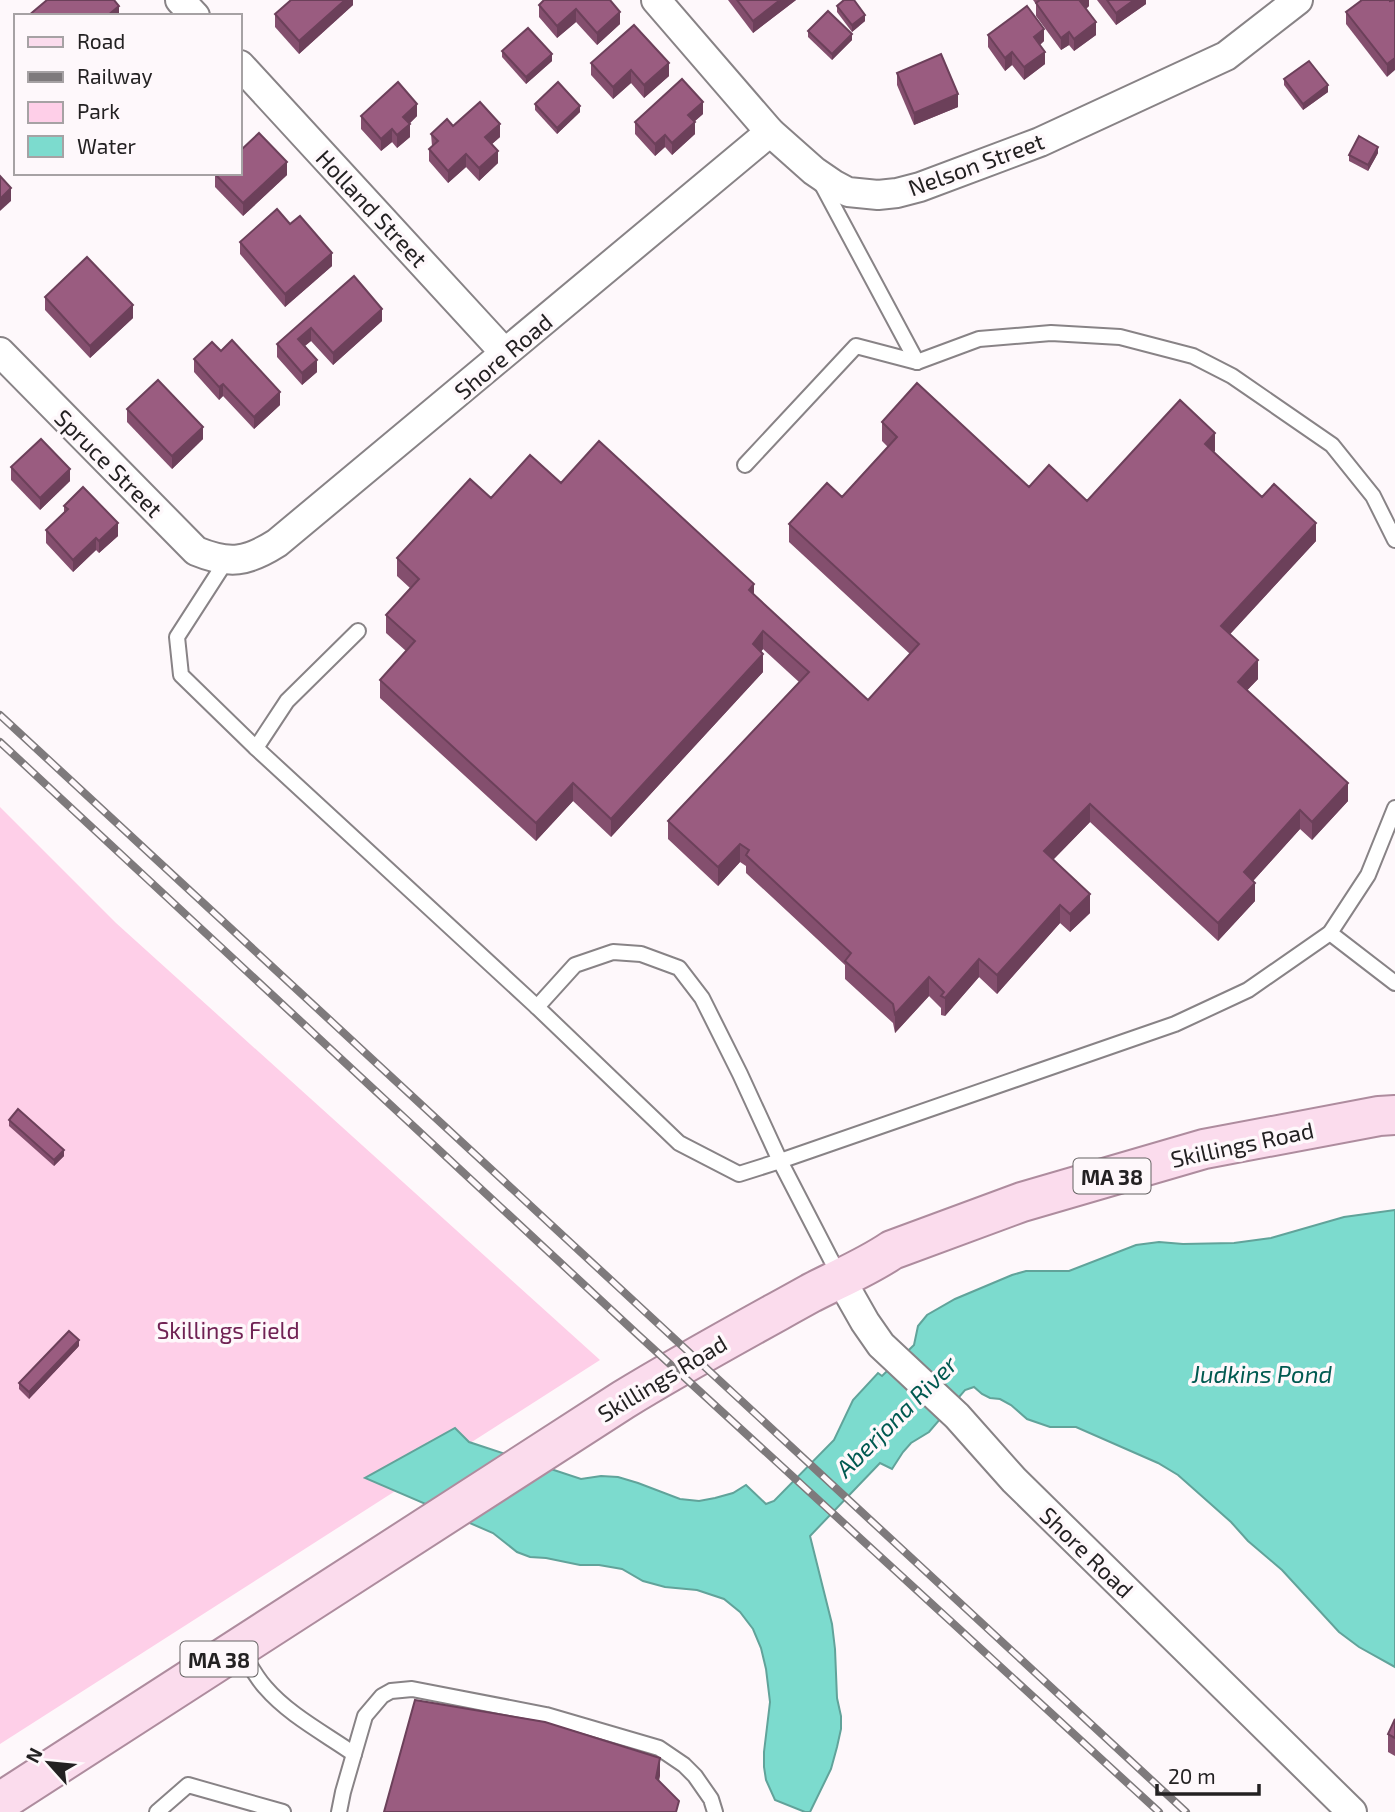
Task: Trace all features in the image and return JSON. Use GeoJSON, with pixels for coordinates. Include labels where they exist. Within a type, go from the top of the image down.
{"type":"FeatureCollection","features":[{"type":"Feature","properties":{"kind":"main road","name":"Skillings Road"},"geometry":{"type":"LineString","coordinates":[[0,1802],[534,1455],[687,1362],[880,1259],[892,1250],[1048,1194],[1204,1149],[1395,1115]]}},
{"type":"Feature","properties":{"kind":"street"},"geometry":{"type":"LineString","coordinates":[[180,0],[193,14]]}},
{"type":"Feature","properties":{"kind":"street","name":"Nelson Street"},"geometry":{"type":"LineString","coordinates":[[656,0],[771,132],[814,171],[848,192],[863,195],[897,193],[920,187],[1040,142],[1226,56],[1298,0]]}},
{"type":"Feature","properties":{"kind":"street","name":"Holland Street"},"geometry":{"type":"LineString","coordinates":[[242,67],[504,352]]}},
{"type":"Feature","properties":{"kind":"street","name":"Shore Road"},"geometry":{"type":"LineString","coordinates":[[226,561],[265,551],[277,543],[771,132]]}},
{"type":"Feature","properties":{"kind":"street","name":"Spruce Street"},"geometry":{"type":"LineString","coordinates":[[0,352],[197,551],[226,561]]}},
{"type":"Feature","properties":{"kind":"street","name":"Shore Road"},"geometry":{"type":"LineString","coordinates":[[841,1278],[873,1335],[892,1356],[957,1416],[1014,1480],[1352,1812]]}},
{"type":"Feature","properties":{"kind":"lane"},"geometry":{"type":"LineString","coordinates":[[814,171],[917,362]]}},
{"type":"Feature","properties":{"kind":"lane"},"geometry":{"type":"LineString","coordinates":[[745,465],[856,346],[917,362],[979,339],[1051,332],[1120,337],[1193,356],[1233,376],[1332,445],[1373,496],[1395,540]]}},
{"type":"Feature","properties":{"kind":"lane"},"geometry":{"type":"LineString","coordinates":[[226,561],[177,637],[181,676],[679,1143],[740,1174],[1175,1024],[1248,990],[1330,933],[1368,875],[1395,808]]}},
{"type":"Feature","properties":{"kind":"lane"},"geometry":{"type":"LineString","coordinates":[[256,748],[287,701],[358,631]]}},
{"type":"Feature","properties":{"kind":"lane"},"geometry":{"type":"LineString","coordinates":[[1330,933],[1395,983]]}},
{"type":"Feature","properties":{"kind":"lane"},"geometry":{"type":"LineString","coordinates":[[537,1007],[575,965],[613,952],[641,954],[679,968],[702,998],[780,1161],[841,1278]]}},
{"type":"Feature","properties":{"kind":"lane"},"geometry":{"type":"LineString","coordinates":[[239,1646],[258,1679],[276,1699],[354,1754]]}},
{"type":"Feature","properties":{"kind":"lane"},"geometry":{"type":"LineString","coordinates":[[339,1812],[365,1716],[382,1696],[391,1691],[411,1689],[547,1715],[659,1748],[695,1776],[711,1799],[715,1812]]}},
{"type":"Feature","properties":{"kind":"lane"},"geometry":{"type":"LineString","coordinates":[[157,1812],[188,1785],[283,1812]]}},
{"type":"Feature","properties":{"kind":"green space","name":"Skillings Field"},"geometry":{"type":"Polygon","coordinates":[[[0,807],[116,923],[600,1360],[0,1744],[0,807]]]}},
{"type":"Feature","properties":{"kind":"water","name":"Judkins Pond"},"geometry":{"type":"Polygon","coordinates":[[[1395,1210],[1395,1667],[1359,1647],[1339,1632],[1282,1570],[1178,1475],[1158,1463],[1076,1427],[1050,1427],[1027,1419],[1011,1405],[1000,1399],[990,1398],[974,1387],[965,1390],[929,1432],[911,1443],[892,1469],[880,1463],[810,1536],[832,1624],[841,1729],[831,1769],[810,1812],[805,1812],[775,1800],[766,1780],[764,1752],[770,1702],[766,1669],[753,1629],[740,1612],[724,1599],[697,1590],[665,1587],[643,1581],[622,1569],[530,1557],[517,1552],[493,1533],[365,1478],[455,1428],[469,1442],[581,1479],[618,1477],[680,1499],[699,1501],[733,1493],[746,1485],[766,1504],[774,1501],[834,1440],[853,1400],[878,1373],[882,1376],[914,1345],[918,1326],[927,1315],[955,1299],[1012,1275],[1026,1271],[1069,1271],[1136,1245],[1159,1242],[1234,1243],[1271,1238],[1344,1217],[1395,1210]]]}},
{"type":"Feature","properties":{"kind":"building"},"geometry":{"type":"Polygon","coordinates":[[[47,0],[114,0],[119,6],[109,14],[30,14],[47,0]]]}},
{"type":"Feature","properties":{"kind":"building"},"geometry":{"type":"Polygon","coordinates":[[[291,0],[345,0],[299,41],[275,14],[291,0]]]}},
{"type":"Feature","properties":{"kind":"building"},"geometry":{"type":"Polygon","coordinates":[[[544,0],[610,0],[620,12],[597,33],[576,9],[557,26],[539,5],[544,0]]]}},
{"type":"Feature","properties":{"kind":"building"},"geometry":{"type":"Polygon","coordinates":[[[737,0],[780,0],[753,21],[737,0]]]}},
{"type":"Feature","properties":{"kind":"building"},"geometry":{"type":"Polygon","coordinates":[[[844,0],[854,0],[865,15],[852,25],[837,6],[844,0]]]}},
{"type":"Feature","properties":{"kind":"building"},"geometry":{"type":"Polygon","coordinates":[[[1040,0],[1081,0],[1096,22],[1074,39],[1069,32],[1061,38],[1036,3],[1040,0]]]}},
{"type":"Feature","properties":{"kind":"building"},"geometry":{"type":"Polygon","coordinates":[[[1107,0],[1134,0],[1116,13],[1107,0]]]}},
{"type":"Feature","properties":{"kind":"building"},"geometry":{"type":"Polygon","coordinates":[[[1362,0],[1395,0],[1395,58],[1387,64],[1346,12],[1362,0]]]}},
{"type":"Feature","properties":{"kind":"building"},"geometry":{"type":"Polygon","coordinates":[[[1027,6],[1044,29],[1034,37],[1045,52],[1024,67],[1012,52],[1005,58],[988,35],[1027,6]]]}},
{"type":"Feature","properties":{"kind":"building"},"geometry":{"type":"Polygon","coordinates":[[[828,11],[852,34],[832,54],[808,31],[828,11]]]}},
{"type":"Feature","properties":{"kind":"building"},"geometry":{"type":"Polygon","coordinates":[[[634,25],[669,63],[644,85],[631,70],[613,87],[591,63],[634,25]]]}},
{"type":"Feature","properties":{"kind":"building"},"geometry":{"type":"Polygon","coordinates":[[[528,28],[552,54],[526,77],[502,51],[528,28]]]}},
{"type":"Feature","properties":{"kind":"building"},"geometry":{"type":"Polygon","coordinates":[[[941,54],[958,94],[914,113],[897,73],[941,54]]]}},
{"type":"Feature","properties":{"kind":"building"},"geometry":{"type":"Polygon","coordinates":[[[1309,61],[1328,85],[1303,104],[1284,79],[1309,61]]]}},
{"type":"Feature","properties":{"kind":"building"},"geometry":{"type":"Polygon","coordinates":[[[682,79],[703,102],[688,115],[695,122],[672,143],[665,135],[655,144],[635,122],[682,79]]]}},
{"type":"Feature","properties":{"kind":"building"},"geometry":{"type":"Polygon","coordinates":[[[398,82],[417,104],[403,117],[410,124],[397,135],[392,129],[381,139],[361,116],[398,82]]]}},
{"type":"Feature","properties":{"kind":"building"},"geometry":{"type":"Polygon","coordinates":[[[558,82],[580,106],[557,128],[535,104],[558,82]]]}},
{"type":"Feature","properties":{"kind":"building"},"geometry":{"type":"Polygon","coordinates":[[[480,102],[500,124],[485,137],[498,151],[479,168],[466,154],[448,171],[429,149],[438,141],[431,134],[447,119],[453,126],[480,102]]]}},
{"type":"Feature","properties":{"kind":"building"},"geometry":{"type":"Polygon","coordinates":[[[259,133],[287,162],[243,203],[216,175],[242,175],[242,149],[259,133]]]}},
{"type":"Feature","properties":{"kind":"building"},"geometry":{"type":"Polygon","coordinates":[[[1359,136],[1378,147],[1368,165],[1349,155],[1359,136]]]}},
{"type":"Feature","properties":{"kind":"building"},"geometry":{"type":"Polygon","coordinates":[[[0,176],[11,188],[0,199],[0,176]]]}},
{"type":"Feature","properties":{"kind":"building"},"geometry":{"type":"Polygon","coordinates":[[[277,209],[290,224],[300,216],[332,253],[285,294],[240,242],[277,209]]]}},
{"type":"Feature","properties":{"kind":"building"},"geometry":{"type":"Polygon","coordinates":[[[87,257],[133,305],[90,346],[45,297],[87,257]]]}},
{"type":"Feature","properties":{"kind":"building"},"geometry":{"type":"Polygon","coordinates":[[[354,276],[382,309],[333,353],[311,328],[298,339],[317,360],[302,373],[277,344],[354,276]]]}},
{"type":"Feature","properties":{"kind":"building"},"geometry":{"type":"Polygon","coordinates":[[[232,340],[280,392],[254,417],[223,384],[219,387],[194,359],[212,342],[221,351],[232,340]]]}},
{"type":"Feature","properties":{"kind":"building"},"geometry":{"type":"Polygon","coordinates":[[[158,380],[203,427],[172,456],[127,409],[158,380]]]}},
{"type":"Feature","properties":{"kind":"building"},"geometry":{"type":"Polygon","coordinates":[[[917,383],[1029,487],[1049,465],[1087,501],[1180,400],[1215,433],[1205,444],[1262,497],[1274,484],[1316,523],[1221,626],[1258,660],[1238,682],[1348,783],[1312,822],[1300,810],[1244,872],[1255,883],[1218,923],[1090,804],[1044,851],[1090,894],[1070,914],[1060,905],[997,975],[979,959],[945,998],[941,996],[944,992],[929,977],[895,1014],[893,1004],[845,961],[851,953],[746,855],[749,850],[740,844],[718,867],[668,821],[809,672],[763,631],[753,644],[763,654],[611,819],[573,783],[536,823],[380,680],[415,641],[386,615],[419,579],[397,558],[470,479],[491,498],[530,455],[561,483],[599,441],[754,584],[749,590],[868,700],[919,644],[789,524],[827,483],[842,497],[897,437],[882,422],[917,383]]]}},
{"type":"Feature","properties":{"kind":"building"},"geometry":{"type":"Polygon","coordinates":[[[41,439],[70,469],[40,498],[11,467],[41,439]]]}},
{"type":"Feature","properties":{"kind":"building"},"geometry":{"type":"Polygon","coordinates":[[[83,487],[118,523],[99,541],[96,538],[73,560],[46,530],[68,509],[64,506],[83,487]]]}},
{"type":"Feature","properties":{"kind":"building"},"geometry":{"type":"Polygon","coordinates":[[[18,1109],[64,1150],[54,1160],[9,1120],[18,1109]]]}},
{"type":"Feature","properties":{"kind":"building"},"geometry":{"type":"Polygon","coordinates":[[[69,1331],[79,1340],[29,1392],[19,1383],[69,1331]]]}},
{"type":"Feature","properties":{"kind":"building"},"geometry":{"type":"Polygon","coordinates":[[[415,1700],[545,1722],[660,1758],[656,1778],[679,1801],[676,1812],[384,1812],[415,1700]]]}},
{"type":"Feature","properties":{"kind":"building"},"geometry":{"type":"Polygon","coordinates":[[[1395,1719],[1395,1738],[1388,1734],[1395,1719]]]}},
{"type":"Feature","properties":{"kind":"railway"},"geometry":{"type":"LineString","coordinates":[[0,715],[1186,1812]]}},
{"type":"Feature","properties":{"kind":"railway"},"geometry":{"type":"LineString","coordinates":[[0,742],[636,1333],[1159,1812]]}},
{"type":"Feature","properties":{"kind":"water label","name":"Aberjona River"},"geometry":{"type":"Point","coordinates":[896,1416]}}]}
